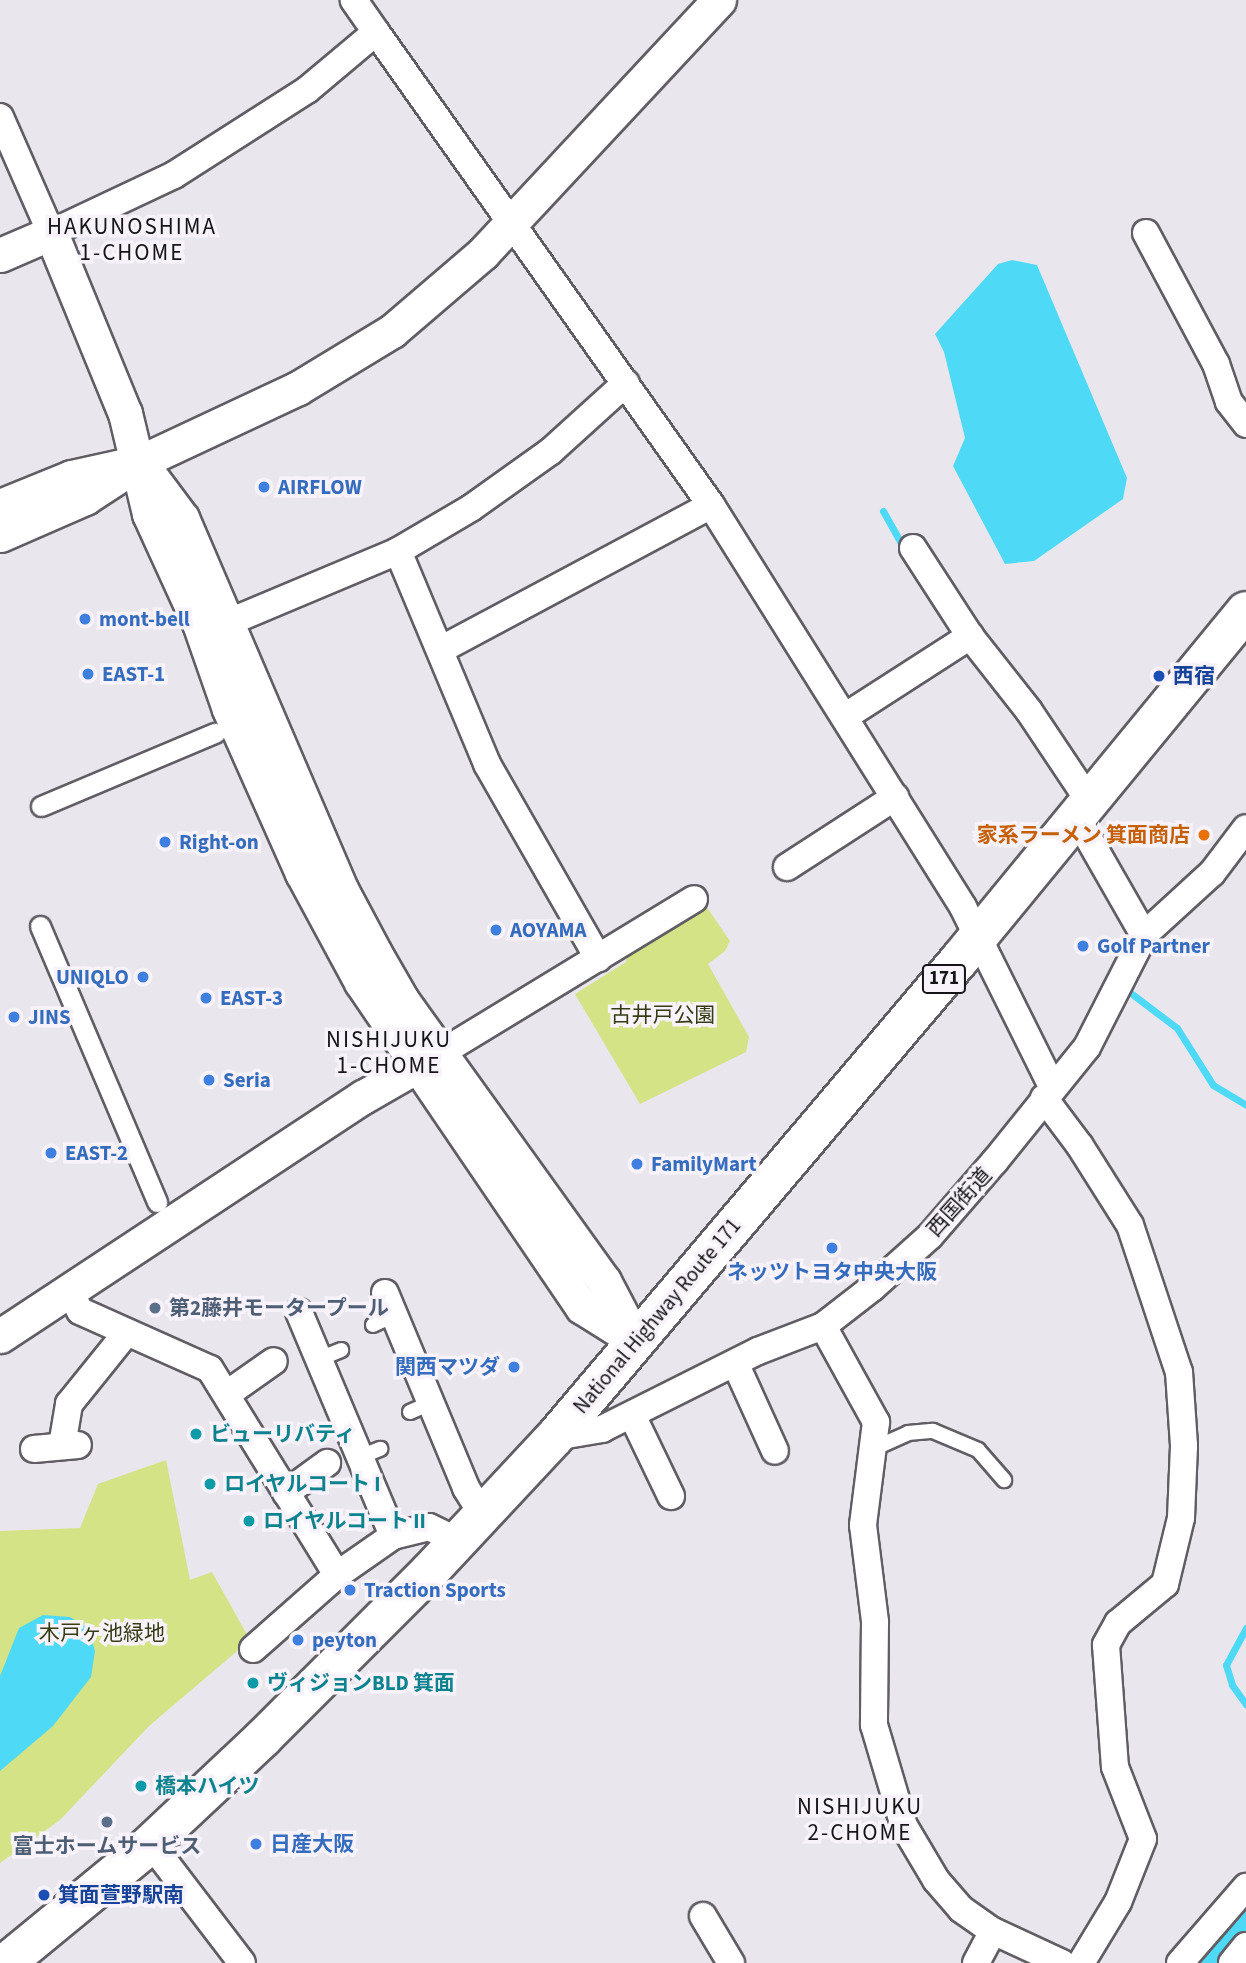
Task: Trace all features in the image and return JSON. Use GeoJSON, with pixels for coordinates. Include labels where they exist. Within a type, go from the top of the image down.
{"type":"FeatureCollection","features":[{"type":"Feature","properties":{"kind":"highway","name":"National Highway Route 171"},"geometry":{"type":"LineString","coordinates":[[6,1963],[147,1847],[300,1701],[471,1528],[555,1437],[979,936],[1246,611]]}},
{"type":"Feature","properties":{"kind":"street"},"geometry":{"type":"LineString","coordinates":[[354,0],[711,505],[846,716],[979,936],[1048,1092],[1130,1225],[1179,1372],[1184,1446],[1181,1518],[1166,1584],[1118,1623],[1106,1644],[1115,1767],[1143,1839],[1122,1895],[1081,1963]]}},
{"type":"Feature","properties":{"kind":"street"},"geometry":{"type":"LineString","coordinates":[[0,535],[85,498],[140,462],[298,388],[368,347],[444,289],[512,223],[719,0]]}},
{"type":"Feature","properties":{"kind":"street"},"geometry":{"type":"LineString","coordinates":[[0,254],[143,191],[223,147],[307,90],[376,32]]}},
{"type":"Feature","properties":{"kind":"street"},"geometry":{"type":"LineString","coordinates":[[0,117],[125,413],[140,462],[149,514],[274,812],[361,982],[429,1059],[604,1281],[636,1341]]}},
{"type":"Feature","properties":{"kind":"street"},"geometry":{"type":"LineString","coordinates":[[1146,233],[1216,364],[1229,402],[1246,424]]}},
{"type":"Feature","properties":{"kind":"street"},"geometry":{"type":"LineString","coordinates":[[227,623],[398,551],[471,508],[551,451],[626,383]]}},
{"type":"Feature","properties":{"kind":"street"},"geometry":{"type":"LineString","coordinates":[[0,506],[71,477],[140,462]]}},
{"type":"Feature","properties":{"kind":"street"},"geometry":{"type":"LineString","coordinates":[[140,462],[183,518],[349,907],[402,1000],[429,1059]]}},
{"type":"Feature","properties":{"kind":"street"},"geometry":{"type":"LineString","coordinates":[[440,650],[711,505]]}},
{"type":"Feature","properties":{"kind":"street"},"geometry":{"type":"LineString","coordinates":[[913,548],[970,636],[1029,711],[1083,810],[1143,935]]}},
{"type":"Feature","properties":{"kind":"street"},"geometry":{"type":"LineString","coordinates":[[398,551],[487,764],[598,958]]}},
{"type":"Feature","properties":{"kind":"street"},"geometry":{"type":"LineString","coordinates":[[846,716],[970,636]]}},
{"type":"Feature","properties":{"kind":"street"},"geometry":{"type":"LineString","coordinates":[[41,806],[215,733]]}},
{"type":"Feature","properties":{"kind":"street"},"geometry":{"type":"LineString","coordinates":[[787,867],[895,797]]}},
{"type":"Feature","properties":{"kind":"street","name":"西国街道"},"geometry":{"type":"LineString","coordinates":[[555,1437],[602,1429],[736,1365],[758,1351],[822,1326],[930,1236],[1087,1047],[1143,935],[1212,873],[1246,828]]}},
{"type":"Feature","properties":{"kind":"street"},"geometry":{"type":"LineString","coordinates":[[0,1336],[68,1289],[429,1059],[694,899]]}},
{"type":"Feature","properties":{"kind":"street"},"geometry":{"type":"LineString","coordinates":[[40,926],[157,1202]]}},
{"type":"Feature","properties":{"kind":"street"},"geometry":{"type":"LineString","coordinates":[[68,1289],[80,1311],[210,1369],[337,1575]]}},
{"type":"Feature","properties":{"kind":"street"},"geometry":{"type":"LineString","coordinates":[[253,1648],[337,1575],[393,1536],[429,1527],[471,1528],[466,1488],[420,1407],[384,1311]]}},
{"type":"Feature","properties":{"kind":"street"},"geometry":{"type":"LineString","coordinates":[[299,1312],[330,1354],[370,1453],[393,1536]]}},
{"type":"Feature","properties":{"kind":"street"},"geometry":{"type":"LineString","coordinates":[[822,1326],[876,1422],[875,1448],[863,1525],[875,1622],[874,1717],[878,1751],[909,1838],[951,1899],[993,1931],[1062,1963]]}},
{"type":"Feature","properties":{"kind":"street"},"geometry":{"type":"LineString","coordinates":[[34,1450],[70,1446],[69,1405],[127,1332]]}},
{"type":"Feature","properties":{"kind":"street"},"geometry":{"type":"LineString","coordinates":[[227,1394],[274,1361]]}},
{"type":"Feature","properties":{"kind":"street"},"geometry":{"type":"LineString","coordinates":[[736,1365],[775,1451]]}},
{"type":"Feature","properties":{"kind":"street"},"geometry":{"type":"LineString","coordinates":[[632,1415],[671,1496]]}},
{"type":"Feature","properties":{"kind":"street"},"geometry":{"type":"LineString","coordinates":[[286,1493],[327,1463]]}},
{"type":"Feature","properties":{"kind":"street"},"geometry":{"type":"LineString","coordinates":[[147,1847],[159,1853],[242,1963]]}},
{"type":"Feature","properties":{"kind":"street"},"geometry":{"type":"LineString","coordinates":[[1180,1963],[1246,1887]]}},
{"type":"Feature","properties":{"kind":"street"},"geometry":{"type":"LineString","coordinates":[[703,1916],[731,1963]]}},
{"type":"Feature","properties":{"kind":"street"},"geometry":{"type":"LineString","coordinates":[[976,1963],[993,1931]]}},
{"type":"Feature","properties":{"kind":"street"},"geometry":{"type":"LineString","coordinates":[[1232,1963],[1246,1946]]}},
{"type":"Feature","properties":{"kind":"lane"},"geometry":{"type":"LineString","coordinates":[[875,1448],[908,1433],[933,1431],[978,1450],[1004,1480]]}},
{"type":"Feature","properties":{"kind":"green space","name":"古井戸公園"},"geometry":{"type":"Polygon","coordinates":[[[706,906],[730,941],[725,951],[708,964],[749,1037],[746,1052],[640,1104],[575,994],[626,962],[629,951],[706,906]]]}},
{"type":"Feature","properties":{"kind":"green space","name":"木戸ヶ池緑地"},"geometry":{"type":"Polygon","coordinates":[[[166,1460],[190,1580],[212,1572],[250,1640],[149,1726],[60,1820],[0,1863],[0,1531],[80,1528],[98,1484],[166,1460]]]}},
{"type":"Feature","properties":{"kind":"water"},"geometry":{"type":"Polygon","coordinates":[[[1012,260],[1037,265],[1127,478],[1123,499],[1034,561],[1005,564],[953,466],[965,438],[944,352],[935,334],[998,264],[1012,260]]]}},
{"type":"Feature","properties":{"kind":"water"},"geometry":{"type":"Polygon","coordinates":[[[43,1615],[70,1617],[88,1628],[95,1651],[91,1677],[53,1726],[0,1771],[0,1676],[19,1628],[43,1615]]]}},
{"type":"Feature","properties":{"kind":"waterway"},"geometry":{"type":"LineString","coordinates":[[883,511],[905,550]]}},
{"type":"Feature","properties":{"kind":"waterway"},"geometry":{"type":"LineString","coordinates":[[1132,994],[1177,1028],[1213,1085],[1246,1105]]}},
{"type":"Feature","properties":{"kind":"waterway"},"geometry":{"type":"LineString","coordinates":[[1246,1628],[1226,1665],[1232,1685],[1246,1704]]}},
{"type":"Feature","properties":{"kind":"waterway"},"geometry":{"type":"LineString","coordinates":[[1211,1963],[1246,1923]]}},
{"type":"Feature","properties":{"kind":"place","name":"AIRFLOW"},"geometry":{"type":"Point","coordinates":[264,487]}},
{"type":"Feature","properties":{"kind":"place","name":"mont-bell"},"geometry":{"type":"Point","coordinates":[85,619]}},
{"type":"Feature","properties":{"kind":"place","name":"EAST-1"},"geometry":{"type":"Point","coordinates":[88,674]}},
{"type":"Feature","properties":{"kind":"place","name":"西宿"},"geometry":{"type":"Point","coordinates":[1159,676]}},
{"type":"Feature","properties":{"kind":"place","name":"家系ラーメン 箕面商店"},"geometry":{"type":"Point","coordinates":[1204,835]}},
{"type":"Feature","properties":{"kind":"place","name":"Right-on"},"geometry":{"type":"Point","coordinates":[165,842]}},
{"type":"Feature","properties":{"kind":"place","name":"AOYAMA"},"geometry":{"type":"Point","coordinates":[496,930]}},
{"type":"Feature","properties":{"kind":"place","name":"Golf Partner"},"geometry":{"type":"Point","coordinates":[1083,946]}},
{"type":"Feature","properties":{"kind":"place","name":"UNIQLO"},"geometry":{"type":"Point","coordinates":[143,977]}},
{"type":"Feature","properties":{"kind":"place","name":"EAST-3"},"geometry":{"type":"Point","coordinates":[206,998]}},
{"type":"Feature","properties":{"kind":"place","name":"JINS"},"geometry":{"type":"Point","coordinates":[14,1017]}},
{"type":"Feature","properties":{"kind":"place","name":"Seria"},"geometry":{"type":"Point","coordinates":[209,1080]}},
{"type":"Feature","properties":{"kind":"place","name":"EAST-2"},"geometry":{"type":"Point","coordinates":[51,1153]}},
{"type":"Feature","properties":{"kind":"place","name":"FamilyMart"},"geometry":{"type":"Point","coordinates":[637,1164]}},
{"type":"Feature","properties":{"kind":"place","name":"ネッツトヨタ中央大阪"},"geometry":{"type":"Point","coordinates":[832,1248]}},
{"type":"Feature","properties":{"kind":"place","name":"第2藤井モータープール"},"geometry":{"type":"Point","coordinates":[155,1308]}},
{"type":"Feature","properties":{"kind":"place","name":"関西マツダ"},"geometry":{"type":"Point","coordinates":[514,1367]}},
{"type":"Feature","properties":{"kind":"place","name":"ビューリバティ"},"geometry":{"type":"Point","coordinates":[196,1434]}},
{"type":"Feature","properties":{"kind":"place","name":"ロイヤルコート I"},"geometry":{"type":"Point","coordinates":[210,1484]}},
{"type":"Feature","properties":{"kind":"place","name":"ロイヤルコート II"},"geometry":{"type":"Point","coordinates":[249,1521]}},
{"type":"Feature","properties":{"kind":"place","name":"Traction Sports"},"geometry":{"type":"Point","coordinates":[350,1590]}},
{"type":"Feature","properties":{"kind":"place","name":"peyton"},"geometry":{"type":"Point","coordinates":[298,1640]}},
{"type":"Feature","properties":{"kind":"place","name":"ヴィジョンBLD 箕面"},"geometry":{"type":"Point","coordinates":[253,1683]}},
{"type":"Feature","properties":{"kind":"place","name":"橋本ハイツ"},"geometry":{"type":"Point","coordinates":[141,1786]}},
{"type":"Feature","properties":{"kind":"place","name":"富士ホームサービス"},"geometry":{"type":"Point","coordinates":[107,1822]}},
{"type":"Feature","properties":{"kind":"place","name":"日産大阪"},"geometry":{"type":"Point","coordinates":[256,1844]}},
{"type":"Feature","properties":{"kind":"place","name":"箕面萱野駅南"},"geometry":{"type":"Point","coordinates":[44,1895]}},
{"type":"Feature","properties":{"kind":"district","name":"HAKUNOSHIMA 1-CHOME"},"geometry":{"type":"Point","coordinates":[132,240]}},
{"type":"Feature","properties":{"kind":"district","name":"NISHIJUKU 1-CHOME"},"geometry":{"type":"Point","coordinates":[389,1053]}},
{"type":"Feature","properties":{"kind":"district","name":"NISHIJUKU 2-CHOME"},"geometry":{"type":"Point","coordinates":[860,1820]}}]}
